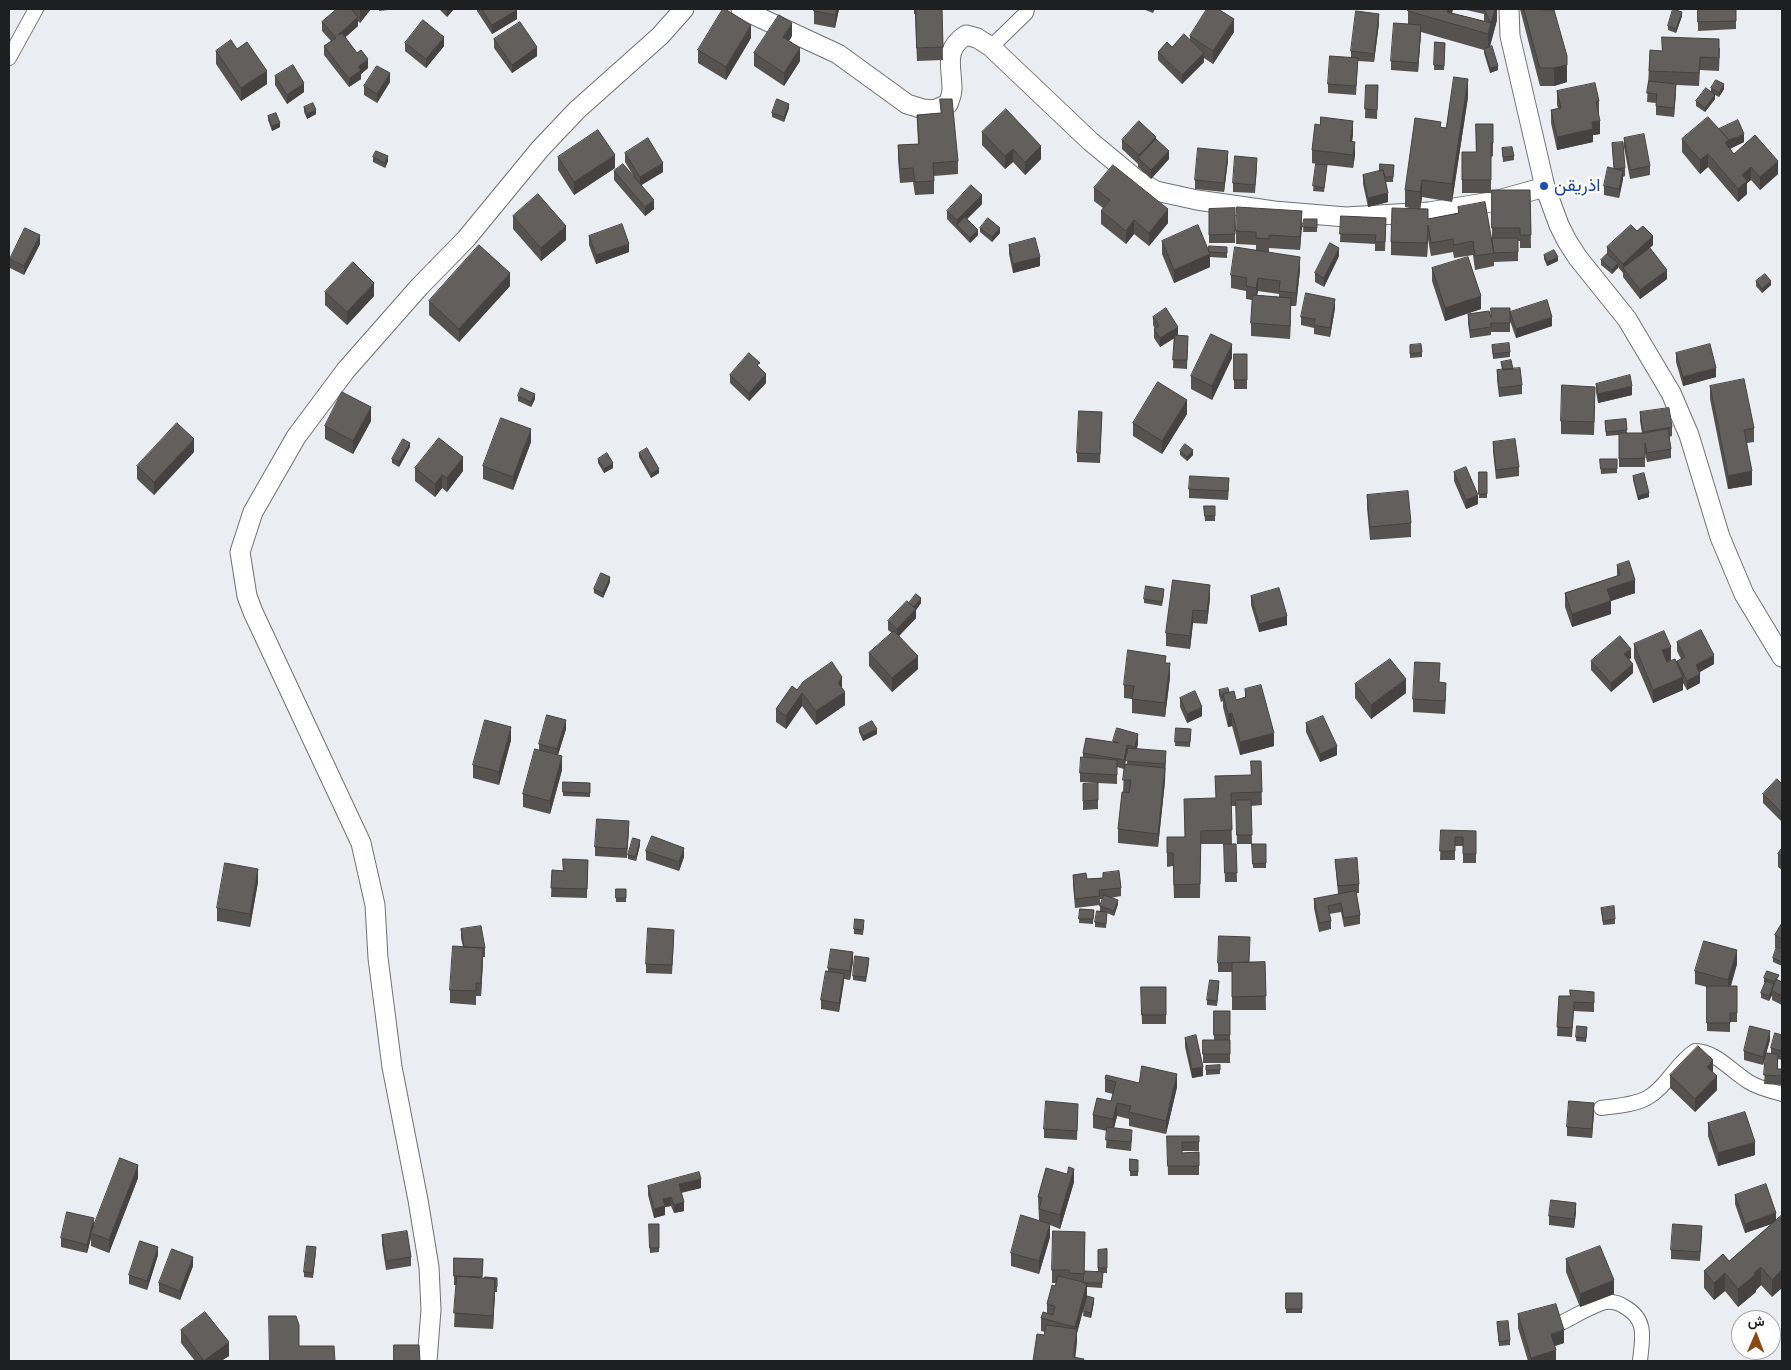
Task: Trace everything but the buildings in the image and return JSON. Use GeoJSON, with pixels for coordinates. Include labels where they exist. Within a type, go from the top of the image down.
{"type":"FeatureCollection","features":[{"type":"Feature","properties":{"kind":"street"},"geometry":{"type":"LineString","coordinates":[[9,58],[36,9]]}},
{"type":"Feature","properties":{"kind":"street"},"geometry":{"type":"LineString","coordinates":[[428,1361],[431,1310],[429,1267],[392,1067],[378,958],[375,905],[361,842],[247,596],[240,552],[253,512],[296,437],[346,370],[420,286],[466,239],[540,149],[577,110],[660,36],[684,9]]}},
{"type":"Feature","properties":{"kind":"street"},"geometry":{"type":"LineString","coordinates":[[741,9],[838,54],[907,104],[923,110],[934,110],[948,104],[953,91],[951,52],[959,40],[966,35],[977,38],[990,47],[1090,141],[1137,180],[1156,191],[1196,200],[1274,211],[1346,217],[1429,212],[1491,202],[1545,187]]}},
{"type":"Feature","properties":{"kind":"street"},"geometry":{"type":"LineString","coordinates":[[990,47],[1026,13],[1027,9]]}},
{"type":"Feature","properties":{"kind":"street"},"geometry":{"type":"LineString","coordinates":[[1509,9],[1510,36],[1545,187],[1567,241],[1627,319],[1671,394],[1689,435],[1720,537],[1744,594],[1782,657]]}},
{"type":"Feature","properties":{"kind":"street"},"geometry":{"type":"LineString","coordinates":[[1601,1108],[1647,1098],[1695,1051],[1710,1053],[1735,1073],[1752,1083],[1782,1094]]}},
{"type":"Feature","properties":{"kind":"street"},"geometry":{"type":"LineString","coordinates":[[1561,1323],[1605,1302],[1617,1303],[1631,1310],[1638,1318],[1642,1327],[1640,1361]]}},
{"type":"Feature","properties":{"kind":"place","name":"اذريقن"},"geometry":{"type":"Point","coordinates":[1544,186]}}]}
